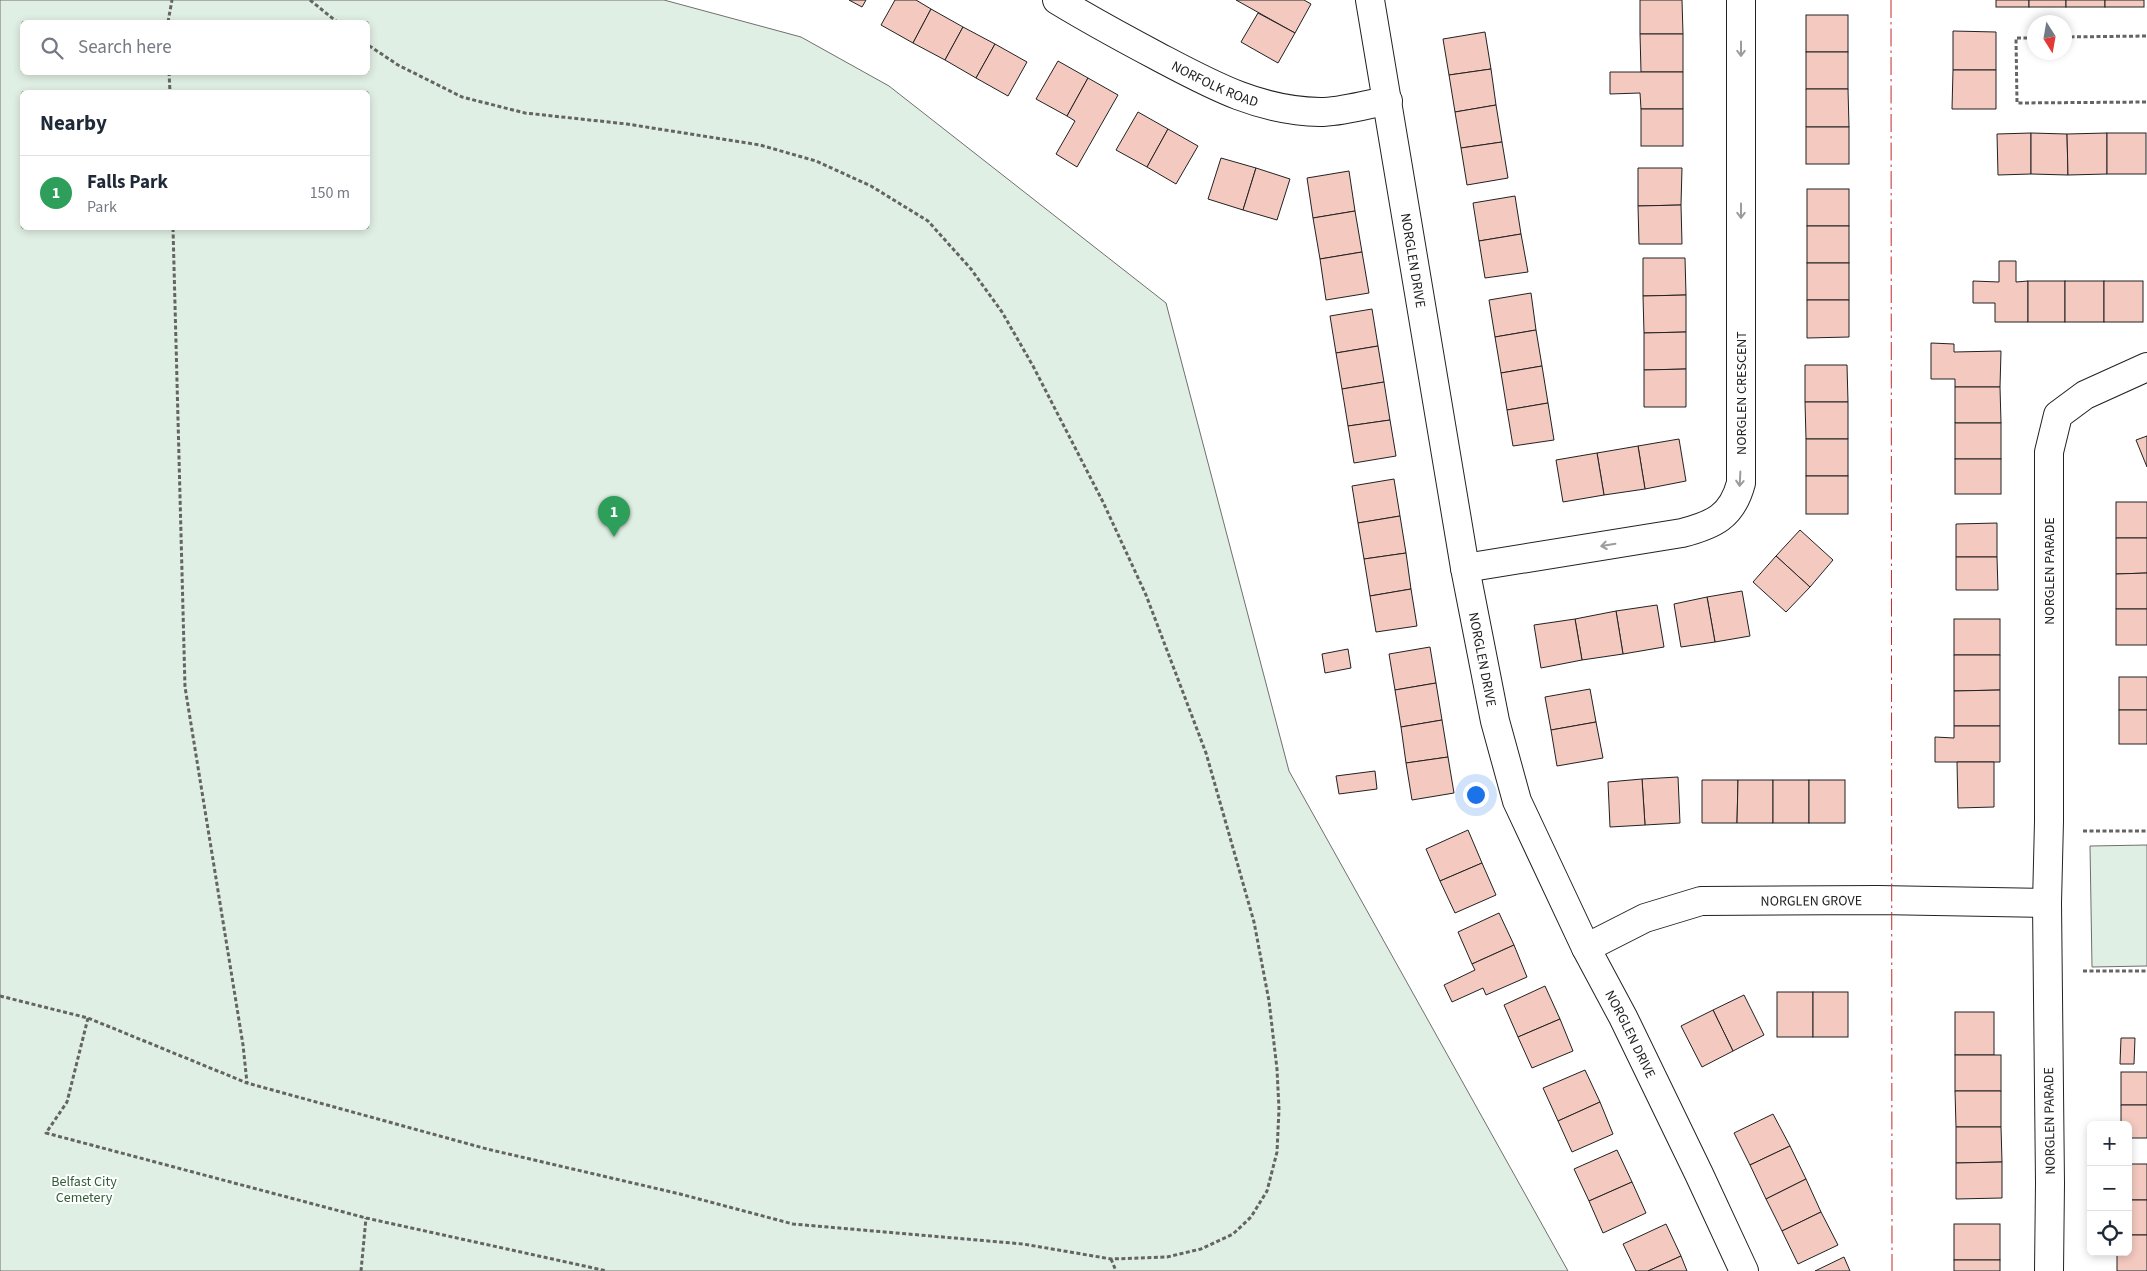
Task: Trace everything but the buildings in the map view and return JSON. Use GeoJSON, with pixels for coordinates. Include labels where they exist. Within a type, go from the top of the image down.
{"type":"FeatureCollection","features":[{"type":"Feature","properties":{"kind":"street","name":"NORFOLK ROAD"},"geometry":{"type":"LineString","coordinates":[[1057,0],[1092,21],[1206,82],[1249,101],[1283,109],[1322,112],[1388,101]]}},
{"type":"Feature","properties":{"kind":"street","name":"NORGLEN DRIVE"},"geometry":{"type":"LineString","coordinates":[[1370,0],[1466,568],[1495,721],[1517,801],[1586,948],[1623,1017],[1744,1271]]}},
{"type":"Feature","properties":{"kind":"street","name":"NORGLEN CRESCENT"},"geometry":{"type":"LineString","coordinates":[[1466,568],[1689,532],[1703,528],[1718,520],[1729,510],[1737,498],[1741,484],[1741,0]]}},
{"type":"Feature","properties":{"kind":"street","name":"NORGLEN PARADE"},"geometry":{"type":"LineString","coordinates":[[2049,1271],[2047,903],[2049,830],[2049,452],[2058,415],[2084,395],[2147,367]]}},
{"type":"Feature","properties":{"kind":"street","name":"NORGLEN GROVE"},"geometry":{"type":"LineString","coordinates":[[1586,948],[1645,918],[1701,901],[1878,900],[2047,903]]}},
{"type":"Feature","properties":{"kind":"path"},"geometry":{"type":"LineString","coordinates":[[168,20],[172,0]]}},
{"type":"Feature","properties":{"kind":"path"},"geometry":{"type":"LineString","coordinates":[[310,0],[335,20]]}},
{"type":"Feature","properties":{"kind":"path"},"geometry":{"type":"LineString","coordinates":[[2072,37],[2147,36]]}},
{"type":"Feature","properties":{"kind":"path"},"geometry":{"type":"LineString","coordinates":[[2027,38],[2016,38],[2017,103],[2147,102]]}},
{"type":"Feature","properties":{"kind":"path"},"geometry":{"type":"LineString","coordinates":[[0,996],[88,1018],[247,1083],[487,1149],[680,1194],[792,1224],[1023,1244],[1111,1259],[1167,1257],[1201,1249],[1233,1234],[1251,1217],[1267,1191],[1276,1152],[1279,1109],[1277,1069],[1269,1001],[1254,922],[1206,752],[1146,595],[1103,502],[1033,366],[1002,312],[971,269],[928,221],[870,186],[816,161],[760,145],[627,124],[525,113],[462,97],[398,65],[370,46]]}},
{"type":"Feature","properties":{"kind":"path"},"geometry":{"type":"LineString","coordinates":[[169,75],[170,90]]}},
{"type":"Feature","properties":{"kind":"path"},"geometry":{"type":"LineString","coordinates":[[173,230],[184,687],[243,1045],[247,1083]]}},
{"type":"Feature","properties":{"kind":"path"},"geometry":{"type":"LineString","coordinates":[[2049,830],[2147,831]]}},
{"type":"Feature","properties":{"kind":"path"},"geometry":{"type":"LineString","coordinates":[[2048,972],[2147,971]]}},
{"type":"Feature","properties":{"kind":"path"},"geometry":{"type":"LineString","coordinates":[[88,1018],[67,1102],[46,1133],[366,1218],[607,1271]]}},
{"type":"Feature","properties":{"kind":"path"},"geometry":{"type":"LineString","coordinates":[[361,1271],[366,1218]]}},
{"type":"Feature","properties":{"kind":"path"},"geometry":{"type":"LineString","coordinates":[[1111,1259],[1116,1271]]}},
{"type":"Feature","properties":{"kind":"green space","name":"Belfast City Cemetery"},"geometry":{"type":"Polygon","coordinates":[[[0,0],[664,0],[801,37],[889,86],[1166,303],[1289,771],[1568,1271],[0,1271],[0,0]]]}},
{"type":"Feature","properties":{"kind":"green space"},"geometry":{"type":"Polygon","coordinates":[[[2147,845],[2147,966],[2092,967],[2090,846],[2147,845]]]}},
{"type":"Feature","properties":{"kind":"power"},"geometry":{"type":"LineString","coordinates":[[1891,0],[1892,1271]]}},
{"type":"Feature","properties":{"kind":"place","name":"Falls Park"},"geometry":{"type":"Point","coordinates":[614,537]}}]}
